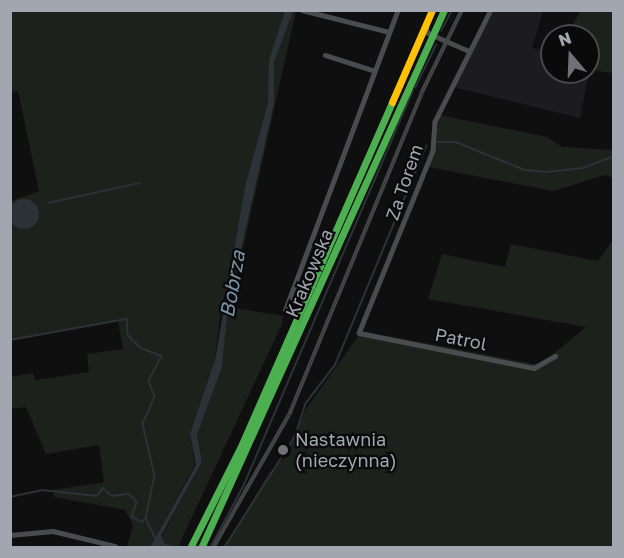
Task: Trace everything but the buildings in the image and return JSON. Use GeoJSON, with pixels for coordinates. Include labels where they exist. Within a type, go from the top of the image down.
{"type":"FeatureCollection","features":[{"type":"Feature","properties":{"kind":"main road","name":"Krakowska"},"geometry":{"type":"LineString","coordinates":[[190,548],[237,454],[432,10]]}},
{"type":"Feature","properties":{"kind":"main road","name":"Krakowska"},"geometry":{"type":"LineString","coordinates":[[201,548],[237,478],[444,10]]}},
{"type":"Feature","properties":{"kind":"street"},"geometry":{"type":"LineString","coordinates":[[302,10],[390,32]]}},
{"type":"Feature","properties":{"kind":"street"},"geometry":{"type":"LineString","coordinates":[[285,310],[398,10]]}},
{"type":"Feature","properties":{"kind":"street","name":"Za Torem"},"geometry":{"type":"LineString","coordinates":[[359,333],[433,151],[435,122],[491,10]]}},
{"type":"Feature","properties":{"kind":"street"},"geometry":{"type":"LineString","coordinates":[[426,23],[432,35],[469,51]]}},
{"type":"Feature","properties":{"kind":"street"},"geometry":{"type":"LineString","coordinates":[[325,55],[375,71]]}},
{"type":"Feature","properties":{"kind":"street","name":"Patrol"},"geometry":{"type":"LineString","coordinates":[[359,333],[534,368],[555,356]]}},
{"type":"Feature","properties":{"kind":"street"},"geometry":{"type":"LineString","coordinates":[[10,535],[61,532],[115,546]]}},
{"type":"Feature","properties":{"kind":"shaded area"},"geometry":{"type":"Polygon","coordinates":[[[11,11],[296,11],[243,248],[222,302],[214,366],[190,434],[195,465],[150,547],[127,547],[133,525],[125,510],[54,497],[53,490],[104,482],[99,445],[46,454],[26,407],[11,409],[11,377],[33,373],[36,380],[89,372],[87,354],[123,349],[118,321],[11,340],[11,201],[39,191],[18,91],[11,92],[11,11]]]}},
{"type":"Feature","properties":{"kind":"shaded area"},"geometry":{"type":"Polygon","coordinates":[[[494,11],[543,11],[532,48],[540,49],[540,84],[587,84],[580,118],[453,87],[494,11]]]}},
{"type":"Feature","properties":{"kind":"shaded area"},"geometry":{"type":"Polygon","coordinates":[[[580,11],[613,11],[613,73],[600,71],[600,24],[573,24],[580,11]]]}},
{"type":"Feature","properties":{"kind":"shaded area"},"geometry":{"type":"Polygon","coordinates":[[[401,85],[233,480],[193,548],[244,448],[401,85]]]}},
{"type":"Feature","properties":{"kind":"shaded area"},"geometry":{"type":"Polygon","coordinates":[[[440,115],[547,137],[562,147],[613,150],[613,178],[605,175],[553,191],[429,167],[440,115]]]}},
{"type":"Feature","properties":{"kind":"shaded area"},"geometry":{"type":"Polygon","coordinates":[[[613,240],[613,547],[224,548],[269,473],[284,458],[306,409],[362,331],[540,365],[586,327],[428,299],[442,254],[505,267],[511,244],[598,261],[613,240]]]}},
{"type":"Feature","properties":{"kind":"shaded area"},"geometry":{"type":"Polygon","coordinates":[[[228,307],[283,316],[282,324],[178,547],[156,547],[202,462],[197,435],[222,367],[228,307]]]}},
{"type":"Feature","properties":{"kind":"water","name":"Bobrza"},"geometry":{"type":"Polygon","coordinates":[[[285,11],[293,11],[274,62],[274,103],[228,307],[222,367],[197,435],[202,462],[161,536],[165,544],[177,547],[150,547],[196,465],[190,434],[215,360],[245,187],[268,103],[269,60],[285,11]]]}},
{"type":"Feature","properties":{"kind":"water"},"geometry":{"type":"Polygon","coordinates":[[[24,199],[34,204],[39,214],[34,224],[24,229],[14,224],[9,214],[14,204],[24,199]]]}},
{"type":"Feature","properties":{"kind":"waterway"},"geometry":{"type":"LineString","coordinates":[[441,31],[452,10]]}},
{"type":"Feature","properties":{"kind":"waterway"},"geometry":{"type":"LineString","coordinates":[[415,88],[436,45]]}},
{"type":"Feature","properties":{"kind":"waterway"},"geometry":{"type":"LineString","coordinates":[[210,548],[243,487],[413,91]]}},
{"type":"Feature","properties":{"kind":"waterway"},"geometry":{"type":"LineString","coordinates":[[438,142],[456,142],[525,170],[546,172],[583,168],[614,156]]}},
{"type":"Feature","properties":{"kind":"waterway"},"geometry":{"type":"LineString","coordinates":[[224,548],[295,436],[306,403],[335,365],[426,146]]}},
{"type":"Feature","properties":{"kind":"waterway"},"geometry":{"type":"LineString","coordinates":[[48,203],[140,183]]}},
{"type":"Feature","properties":{"kind":"waterway"},"geometry":{"type":"LineString","coordinates":[[10,340],[127,319],[128,335],[141,348],[162,356],[149,381],[155,397],[143,424],[155,476],[146,518]]}},
{"type":"Feature","properties":{"kind":"waterway"},"geometry":{"type":"LineString","coordinates":[[10,497],[42,490],[97,496],[103,488],[112,496],[129,494],[137,502],[132,517],[142,522],[146,518],[156,539]]}},
{"type":"Feature","properties":{"kind":"railway"},"geometry":{"type":"LineString","coordinates":[[213,548],[289,415],[421,94],[462,10]]}},
{"type":"Feature","properties":{"kind":"traffic: fast"},"geometry":{"type":"LineString","coordinates":[[201,548],[444,10]]}},
{"type":"Feature","properties":{"kind":"traffic: fast"},"geometry":{"type":"LineString","coordinates":[[190,548],[242,444],[392,102]]}},
{"type":"Feature","properties":{"kind":"traffic: slow"},"geometry":{"type":"LineString","coordinates":[[392,102],[432,10]]}},
{"type":"Feature","properties":{"kind":"place","name":"Nastawnia (nieczynna)"},"geometry":{"type":"Point","coordinates":[283,450]}}]}
